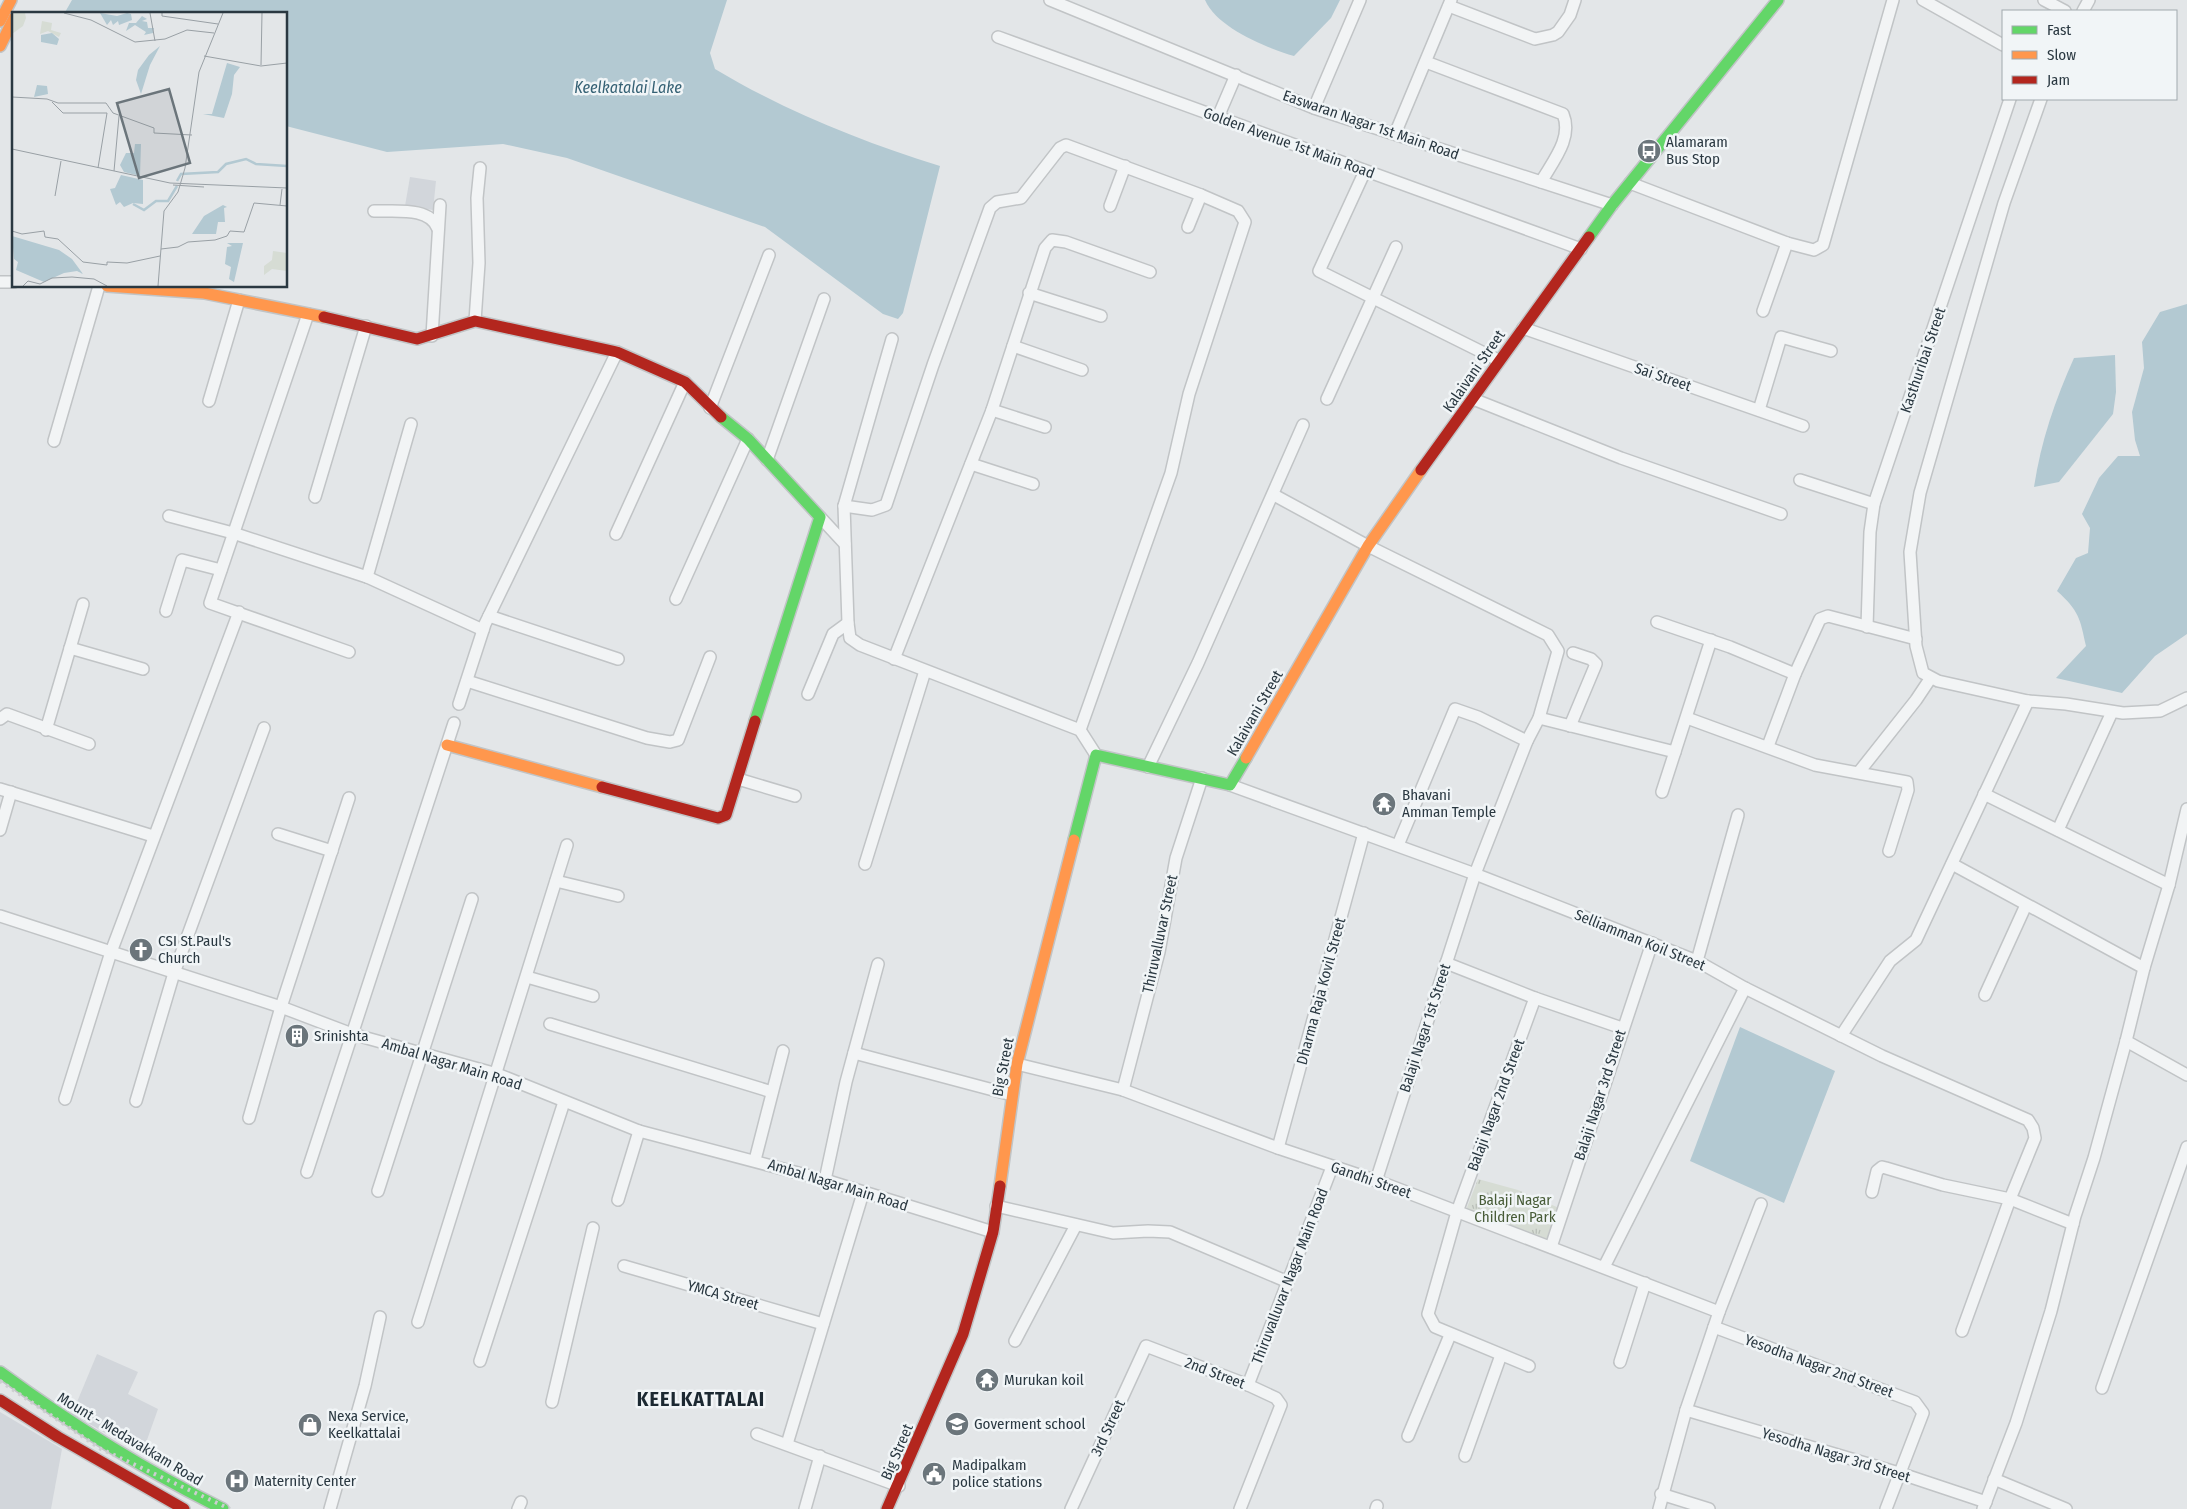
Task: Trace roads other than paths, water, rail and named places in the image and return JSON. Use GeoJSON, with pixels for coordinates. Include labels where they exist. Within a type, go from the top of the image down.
{"type":"FeatureCollection","features":[{"type":"Feature","properties":{"kind":"street"},"geometry":{"type":"LineString","coordinates":[[0,21],[11,0]]}},
{"type":"Feature","properties":{"kind":"street"},"geometry":{"type":"LineString","coordinates":[[17,12],[23,0]]}},
{"type":"Feature","properties":{"kind":"street","name":"Easwaran Nagar 1st Main Road"},"geometry":{"type":"LineString","coordinates":[[1050,0],[1314,108],[1612,204]]}},
{"type":"Feature","properties":{"kind":"street"},"geometry":{"type":"LineString","coordinates":[[1314,108],[1360,0]]}},
{"type":"Feature","properties":{"kind":"street"},"geometry":{"type":"LineString","coordinates":[[1395,134],[1450,3],[1535,38],[1553,35],[1558,32],[1570,15],[1575,0]]}},
{"type":"Feature","properties":{"kind":"street","name":"Kalaivani Street"},"geometry":{"type":"LineString","coordinates":[[1230,785],[1368,546],[1498,360],[1581,249],[1612,204],[1778,0]]}},
{"type":"Feature","properties":{"kind":"street"},"geometry":{"type":"LineString","coordinates":[[1630,183],[1787,243],[1814,250],[1823,245],[1894,0]]}},
{"type":"Feature","properties":{"kind":"street"},"geometry":{"type":"LineString","coordinates":[[1924,0],[2002,44]]}},
{"type":"Feature","properties":{"kind":"street"},"geometry":{"type":"LineString","coordinates":[[2044,0],[2063,10]]}},
{"type":"Feature","properties":{"kind":"street"},"geometry":{"type":"LineString","coordinates":[[2,41],[12,22]]}},
{"type":"Feature","properties":{"kind":"street","name":"Golden Avenue 1st Main Road"},"geometry":{"type":"LineString","coordinates":[[998,37],[1581,249]]}},
{"type":"Feature","properties":{"kind":"street"},"geometry":{"type":"LineString","coordinates":[[1426,62],[1563,114],[1567,122],[1567,136],[1541,182]]}},
{"type":"Feature","properties":{"kind":"street"},"geometry":{"type":"LineString","coordinates":[[1218,117],[1236,75]]}},
{"type":"Feature","properties":{"kind":"street","name":"Kasthuribai Street"},"geometry":{"type":"LineString","coordinates":[[1867,627],[1870,532],[1874,504],[2010,100]]}},
{"type":"Feature","properties":{"kind":"street"},"geometry":{"type":"LineString","coordinates":[[2041,100],[2004,204],[1920,492],[1910,552],[1920,668],[1930,678],[2028,701],[2066,704],[2112,712],[2160,711],[2187,698]]}},
{"type":"Feature","properties":{"kind":"street"},"geometry":{"type":"LineString","coordinates":[[844,506],[872,510],[886,505],[938,349],[990,208],[997,202],[1021,198],[1060,148],[1066,145],[1202,195],[1238,211],[1245,222],[1188,394],[1171,473],[1080,730]]}},
{"type":"Feature","properties":{"kind":"street"},"geometry":{"type":"LineString","coordinates":[[1110,206],[1125,166]]}},
{"type":"Feature","properties":{"kind":"street"},"geometry":{"type":"LineString","coordinates":[[475,321],[479,263],[477,198],[480,168]]}},
{"type":"Feature","properties":{"kind":"street"},"geometry":{"type":"LineString","coordinates":[[1365,171],[1319,271],[1498,360]]}},
{"type":"Feature","properties":{"kind":"street"},"geometry":{"type":"LineString","coordinates":[[1188,227],[1202,195]]}},
{"type":"Feature","properties":{"kind":"street"},"geometry":{"type":"LineString","coordinates":[[432,336],[440,205]]}},
{"type":"Feature","properties":{"kind":"street"},"geometry":{"type":"LineString","coordinates":[[374,210],[429,216],[435,220],[438,229]]}},
{"type":"Feature","properties":{"kind":"street"},"geometry":{"type":"LineString","coordinates":[[894,659],[992,410],[1046,248],[1052,240],[1066,242],[1150,272]]}},
{"type":"Feature","properties":{"kind":"street"},"geometry":{"type":"LineString","coordinates":[[1763,311],[1787,243]]}},
{"type":"Feature","properties":{"kind":"street"},"geometry":{"type":"LineString","coordinates":[[1327,399],[1396,247]]}},
{"type":"Feature","properties":{"kind":"street"},"geometry":{"type":"LineString","coordinates":[[710,408],[769,255]]}},
{"type":"Feature","properties":{"kind":"street"},"geometry":{"type":"LineString","coordinates":[[54,441],[98,288]]}},
{"type":"Feature","properties":{"kind":"street"},"geometry":{"type":"LineString","coordinates":[[146,288],[166,289],[239,300],[366,326],[417,339],[432,336],[451,327],[475,321],[617,352],[686,382],[710,408],[748,439],[845,544]]}},
{"type":"Feature","properties":{"kind":"street"},"geometry":{"type":"LineString","coordinates":[[1030,293],[1101,316]]}},
{"type":"Feature","properties":{"kind":"street"},"geometry":{"type":"LineString","coordinates":[[767,460],[824,299]]}},
{"type":"Feature","properties":{"kind":"street"},"geometry":{"type":"LineString","coordinates":[[209,401],[239,300]]}},
{"type":"Feature","properties":{"kind":"street"},"geometry":{"type":"LineString","coordinates":[[308,314],[210,603],[349,652]]}},
{"type":"Feature","properties":{"kind":"street"},"geometry":{"type":"LineString","coordinates":[[315,497],[366,326]]}},
{"type":"Feature","properties":{"kind":"street","name":"Sai Street"},"geometry":{"type":"LineString","coordinates":[[1523,328],[1803,426]]}},
{"type":"Feature","properties":{"kind":"street"},"geometry":{"type":"LineString","coordinates":[[1759,410],[1780,337],[1831,351]]}},
{"type":"Feature","properties":{"kind":"street"},"geometry":{"type":"LineString","coordinates":[[892,339],[844,506],[850,638],[860,645],[894,659],[1080,730],[1096,755],[1230,785]]}},
{"type":"Feature","properties":{"kind":"street"},"geometry":{"type":"LineString","coordinates":[[1012,346],[1082,370]]}},
{"type":"Feature","properties":{"kind":"street"},"geometry":{"type":"LineString","coordinates":[[460,704],[489,616],[617,352]]}},
{"type":"Feature","properties":{"kind":"street"},"geometry":{"type":"LineString","coordinates":[[616,534],[686,382]]}},
{"type":"Feature","properties":{"kind":"street"},"geometry":{"type":"LineString","coordinates":[[1472,399],[1621,458],[1781,514]]}},
{"type":"Feature","properties":{"kind":"street"},"geometry":{"type":"LineString","coordinates":[[992,410],[1044,427]]}},
{"type":"Feature","properties":{"kind":"street"},"geometry":{"type":"LineString","coordinates":[[367,577],[411,424]]}},
{"type":"Feature","properties":{"kind":"street"},"geometry":{"type":"LineString","coordinates":[[1148,767],[1274,496],[1304,425]]}},
{"type":"Feature","properties":{"kind":"street"},"geometry":{"type":"LineString","coordinates":[[676,599],[748,439]]}},
{"type":"Feature","properties":{"kind":"street"},"geometry":{"type":"LineString","coordinates":[[971,464],[1033,484]]}},
{"type":"Feature","properties":{"kind":"street"},"geometry":{"type":"LineString","coordinates":[[1800,480],[1874,504]]}},
{"type":"Feature","properties":{"kind":"street","name":"Balaji Nagar 1st Street"},"geometry":{"type":"LineString","coordinates":[[1274,496],[1368,546],[1548,635],[1558,651],[1539,718],[1527,741],[1475,874],[1376,1181]]}},
{"type":"Feature","properties":{"kind":"street"},"geometry":{"type":"LineString","coordinates":[[169,516],[234,533],[367,577],[483,630]]}},
{"type":"Feature","properties":{"kind":"street"},"geometry":{"type":"LineString","coordinates":[[447,745],[718,818],[726,815],[782,631],[820,517]]}},
{"type":"Feature","properties":{"kind":"street"},"geometry":{"type":"LineString","coordinates":[[166,611],[182,560],[221,570]]}},
{"type":"Feature","properties":{"kind":"street"},"geometry":{"type":"LineString","coordinates":[[46,730],[83,604]]}},
{"type":"Feature","properties":{"kind":"street"},"geometry":{"type":"LineString","coordinates":[[65,1099],[111,952],[153,836],[239,612]]}},
{"type":"Feature","properties":{"kind":"street"},"geometry":{"type":"LineString","coordinates":[[489,616],[618,658]]}},
{"type":"Feature","properties":{"kind":"street"},"geometry":{"type":"LineString","coordinates":[[1768,746],[1795,674],[1820,619],[1828,616],[1916,639]]}},
{"type":"Feature","properties":{"kind":"street"},"geometry":{"type":"LineString","coordinates":[[1657,622],[1711,640],[1795,674]]}},
{"type":"Feature","properties":{"kind":"street"},"geometry":{"type":"LineString","coordinates":[[808,694],[833,634],[848,623]]}},
{"type":"Feature","properties":{"kind":"street"},"geometry":{"type":"LineString","coordinates":[[1662,792],[1711,640]]}},
{"type":"Feature","properties":{"kind":"street"},"geometry":{"type":"LineString","coordinates":[[70,648],[142,669]]}},
{"type":"Feature","properties":{"kind":"street"},"geometry":{"type":"LineString","coordinates":[[1570,726],[1596,664],[1591,659],[1573,653]]}},
{"type":"Feature","properties":{"kind":"street"},"geometry":{"type":"LineString","coordinates":[[467,681],[646,738],[670,742],[678,740],[710,656]]}},
{"type":"Feature","properties":{"kind":"street"},"geometry":{"type":"LineString","coordinates":[[865,864],[925,671]]}},
{"type":"Feature","properties":{"kind":"street"},"geometry":{"type":"LineString","coordinates":[[1858,772],[1916,700],[1930,678]]}},
{"type":"Feature","properties":{"kind":"street"},"geometry":{"type":"LineString","coordinates":[[1841,1036],[1890,961],[1916,940],[2028,701]]}},
{"type":"Feature","properties":{"kind":"street"},"geometry":{"type":"LineString","coordinates":[[1398,845],[1455,710],[1478,718],[1527,741]]}},
{"type":"Feature","properties":{"kind":"street"},"geometry":{"type":"LineString","coordinates":[[2058,830],[2112,712]]}},
{"type":"Feature","properties":{"kind":"street"},"geometry":{"type":"LineString","coordinates":[[0,719],[7,714],[46,730],[89,744]]}},
{"type":"Feature","properties":{"kind":"street"},"geometry":{"type":"LineString","coordinates":[[1539,718],[1675,752]]}},
{"type":"Feature","properties":{"kind":"street"},"geometry":{"type":"LineString","coordinates":[[1687,718],[1816,765],[1902,781],[1909,786],[1889,850]]}},
{"type":"Feature","properties":{"kind":"street"},"geometry":{"type":"LineString","coordinates":[[307,1172],[454,723]]}},
{"type":"Feature","properties":{"kind":"street"},"geometry":{"type":"LineString","coordinates":[[136,1101],[174,973],[264,728]]}},
{"type":"Feature","properties":{"kind":"street","name":"Big Street"},"geometry":{"type":"LineString","coordinates":[[887,1509],[899,1486],[963,1334],[992,1232],[1017,1064],[1096,755]]}},
{"type":"Feature","properties":{"kind":"street","name":"Thiruvalluvar Street"},"geometry":{"type":"LineString","coordinates":[[1123,1090],[1159,952],[1176,858],[1202,778]]}},
{"type":"Feature","properties":{"kind":"street"},"geometry":{"type":"LineString","coordinates":[[738,779],[795,796]]}},
{"type":"Feature","properties":{"kind":"street","name":"Selliamman Koil Street"},"geometry":{"type":"LineString","coordinates":[[1230,785],[1475,874],[1697,961],[1745,988],[1882,1056],[2028,1120],[2034,1128],[2035,1138],[2010,1200]]}},
{"type":"Feature","properties":{"kind":"street"},"geometry":{"type":"LineString","coordinates":[[0,830],[5,790],[153,836]]}},
{"type":"Feature","properties":{"kind":"street"},"geometry":{"type":"LineString","coordinates":[[1984,794],[2169,884]]}},
{"type":"Feature","properties":{"kind":"street"},"geometry":{"type":"LineString","coordinates":[[249,1118],[281,1007],[349,798]]}},
{"type":"Feature","properties":{"kind":"street"},"geometry":{"type":"LineString","coordinates":[[1985,1505],[2016,1423],[2039,1348],[2126,1041],[2144,968],[2169,884],[2187,809]]}},
{"type":"Feature","properties":{"kind":"street"},"geometry":{"type":"LineString","coordinates":[[1697,961],[1738,815]]}},
{"type":"Feature","properties":{"kind":"street","name":"Dharma Raja Kovil Street"},"geometry":{"type":"LineString","coordinates":[[1278,1148],[1364,833]]}},
{"type":"Feature","properties":{"kind":"street"},"geometry":{"type":"LineString","coordinates":[[278,834],[332,851]]}},
{"type":"Feature","properties":{"kind":"street"},"geometry":{"type":"LineString","coordinates":[[418,1322],[567,845]]}},
{"type":"Feature","properties":{"kind":"street"},"geometry":{"type":"LineString","coordinates":[[1952,864],[2144,968]]}},
{"type":"Feature","properties":{"kind":"street"},"geometry":{"type":"LineString","coordinates":[[556,881],[618,896]]}},
{"type":"Feature","properties":{"kind":"street"},"geometry":{"type":"LineString","coordinates":[[378,1191],[472,899]]}},
{"type":"Feature","properties":{"kind":"street"},"geometry":{"type":"LineString","coordinates":[[1985,994],[2026,905]]}},
{"type":"Feature","properties":{"kind":"street","name":"Ambal Nagar Main Road"},"geometry":{"type":"LineString","coordinates":[[0,916],[281,1007],[352,1034],[496,1074],[639,1131],[756,1160],[992,1232]]}},
{"type":"Feature","properties":{"kind":"street","name":"Balaji Nagar 3rd Street"},"geometry":{"type":"LineString","coordinates":[[1551,1247],[1622,1028],[1652,943]]}},
{"type":"Feature","properties":{"kind":"street"},"geometry":{"type":"LineString","coordinates":[[1446,963],[1535,998],[1622,1028]]}},
{"type":"Feature","properties":{"kind":"street"},"geometry":{"type":"LineString","coordinates":[[825,1180],[854,1053],[878,964]]}},
{"type":"Feature","properties":{"kind":"street"},"geometry":{"type":"LineString","coordinates":[[527,977],[593,996]]}},
{"type":"Feature","properties":{"kind":"street"},"geometry":{"type":"LineString","coordinates":[[1604,1267],[1745,988]]}},
{"type":"Feature","properties":{"kind":"street","name":"Balaji Nagar 2nd Street"},"geometry":{"type":"LineString","coordinates":[[1529,1366],[1450,1335],[1435,1327],[1428,1314],[1457,1212],[1535,998]]}},
{"type":"Feature","properties":{"kind":"street"},"geometry":{"type":"LineString","coordinates":[[550,1024],[772,1092]]}},
{"type":"Feature","properties":{"kind":"street"},"geometry":{"type":"LineString","coordinates":[[2126,1041],[2187,1074]]}},
{"type":"Feature","properties":{"kind":"street"},"geometry":{"type":"LineString","coordinates":[[756,1160],[783,1051]]}},
{"type":"Feature","properties":{"kind":"street"},"geometry":{"type":"LineString","coordinates":[[854,1053],[1012,1096]]}},
{"type":"Feature","properties":{"kind":"street","name":"Gandhi Street"},"geometry":{"type":"LineString","coordinates":[[1017,1064],[1123,1090],[1278,1148],[1376,1181],[1719,1312]]}},
{"type":"Feature","properties":{"kind":"street"},"geometry":{"type":"LineString","coordinates":[[480,1361],[564,1102]]}},
{"type":"Feature","properties":{"kind":"street"},"geometry":{"type":"LineString","coordinates":[[618,1200],[639,1131]]}},
{"type":"Feature","properties":{"kind":"street"},"geometry":{"type":"LineString","coordinates":[[2102,1388],[2187,1147]]}},
{"type":"Feature","properties":{"kind":"street","name":"Thiruvalluvar Nagar Main Road"},"geometry":{"type":"LineString","coordinates":[[1248,1385],[1332,1167]]}},
{"type":"Feature","properties":{"kind":"street"},"geometry":{"type":"LineString","coordinates":[[1872,1192],[1877,1171],[1882,1167],[1943,1185],[2010,1200],[2073,1224]]}},
{"type":"Feature","properties":{"kind":"street"},"geometry":{"type":"LineString","coordinates":[[787,1444],[863,1193]]}},
{"type":"Feature","properties":{"kind":"street"},"geometry":{"type":"LineString","coordinates":[[1962,1332],[2010,1200]]}},
{"type":"Feature","properties":{"kind":"street"},"geometry":{"type":"LineString","coordinates":[[1659,1509],[1661,1494],[1686,1410],[1719,1312],[1761,1204]]}},
{"type":"Feature","properties":{"kind":"street"},"geometry":{"type":"LineString","coordinates":[[996,1206],[1114,1234],[1148,1231],[1170,1232],[1288,1282]]}},
{"type":"Feature","properties":{"kind":"street"},"geometry":{"type":"LineString","coordinates":[[1015,1342],[1076,1225]]}},
{"type":"Feature","properties":{"kind":"street"},"geometry":{"type":"LineString","coordinates":[[552,1402],[593,1228]]}},
{"type":"Feature","properties":{"kind":"street","name":"YMCA Street"},"geometry":{"type":"LineString","coordinates":[[624,1266],[822,1324]]}},
{"type":"Feature","properties":{"kind":"street"},"geometry":{"type":"LineString","coordinates":[[1620,1362],[1645,1283]]}},
{"type":"Feature","properties":{"kind":"street"},"geometry":{"type":"LineString","coordinates":[[330,1509],[365,1386],[380,1317]]}},
{"type":"Feature","properties":{"kind":"street","name":"Yesodha Nagar 2nd Street"},"geometry":{"type":"LineString","coordinates":[[1714,1327],[1915,1402],[1922,1408],[1923,1413],[1899,1473]]}},
{"type":"Feature","properties":{"kind":"street"},"geometry":{"type":"LineString","coordinates":[[1408,1436],[1450,1335]]}},
{"type":"Feature","properties":{"kind":"street","name":"2nd Street"},"geometry":{"type":"LineString","coordinates":[[1146,1346],[1248,1385],[1276,1398],[1281,1405],[1240,1509]]}},
{"type":"Feature","properties":{"kind":"street","name":"3rd Street"},"geometry":{"type":"LineString","coordinates":[[1071,1509],[1146,1346]]}},
{"type":"Feature","properties":{"kind":"street"},"geometry":{"type":"LineString","coordinates":[[1465,1456],[1502,1355]]}},
{"type":"Feature","properties":{"kind":"street","name":"Mount - Medavakkam Road"},"geometry":{"type":"LineString","coordinates":[[0,1372],[70,1423],[199,1498],[223,1509]]}},
{"type":"Feature","properties":{"kind":"street"},"geometry":{"type":"LineString","coordinates":[[0,1400],[184,1509]]}},
{"type":"Feature","properties":{"kind":"street","name":"Yesodha Nagar 3rd Street"},"geometry":{"type":"LineString","coordinates":[[1686,1410],[1899,1473],[1985,1505]]}},
{"type":"Feature","properties":{"kind":"street"},"geometry":{"type":"LineString","coordinates":[[756,1434],[899,1486]]}},
{"type":"Feature","properties":{"kind":"street"},"geometry":{"type":"LineString","coordinates":[[805,1509],[820,1456]]}},
{"type":"Feature","properties":{"kind":"street"},"geometry":{"type":"LineString","coordinates":[[1886,1509],[1899,1473]]}},
{"type":"Feature","properties":{"kind":"street"},"geometry":{"type":"LineString","coordinates":[[1994,1479],[2066,1509]]}},
{"type":"Feature","properties":{"kind":"street"},"geometry":{"type":"LineString","coordinates":[[1661,1494],[1709,1509]]}},
{"type":"Feature","properties":{"kind":"water","name":"Keelkatalai Lake"},"geometry":{"type":"Polygon","coordinates":[[[72,0],[727,0],[710,53],[715,69],[796,112],[882,147],[940,166],[903,313],[898,319],[883,314],[765,227],[567,158],[503,144],[387,152],[288,127],[288,12],[65,12],[72,0]]]}},
{"type":"Feature","properties":{"kind":"water"},"geometry":{"type":"Polygon","coordinates":[[[1205,0],[1340,0],[1331,18],[1294,56],[1270,48],[1231,28],[1211,10],[1205,0]]]}},
{"type":"Feature","properties":{"kind":"water"},"geometry":{"type":"Polygon","coordinates":[[[2187,304],[2187,634],[2155,656],[2122,693],[2056,678],[2086,646],[2078,616],[2070,604],[2057,591],[2076,558],[2088,553],[2090,528],[2082,514],[2099,478],[2118,456],[2140,456],[2135,440],[2132,412],[2144,368],[2142,342],[2160,312],[2187,304]]]}},
{"type":"Feature","properties":{"kind":"water"},"geometry":{"type":"Polygon","coordinates":[[[2115,355],[2116,392],[2113,414],[2059,482],[2034,487],[2050,421],[2074,358],[2115,355]]]}},
{"type":"Feature","properties":{"kind":"water"},"geometry":{"type":"Polygon","coordinates":[[[1740,1027],[1835,1071],[1784,1203],[1690,1161],[1740,1027]]]}},
{"type":"Feature","properties":{"kind":"railway"},"geometry":{"type":"LineString","coordinates":[[0,1381],[101,1449],[230,1509]]}},
{"type":"Feature","properties":{"kind":"place","name":"Alamaram Bus Stop"},"geometry":{"type":"Point","coordinates":[1649,151]}},
{"type":"Feature","properties":{"kind":"place","name":"Bhavani Amman Temple"},"geometry":{"type":"Point","coordinates":[1384,804]}},
{"type":"Feature","properties":{"kind":"place","name":"CSI St.Paul's Church"},"geometry":{"type":"Point","coordinates":[141,950]}},
{"type":"Feature","properties":{"kind":"place","name":"Srinishta"},"geometry":{"type":"Point","coordinates":[297,1036]}},
{"type":"Feature","properties":{"kind":"place","name":"Murukan koil"},"geometry":{"type":"Point","coordinates":[987,1380]}},
{"type":"Feature","properties":{"kind":"place","name":"Goverment school"},"geometry":{"type":"Point","coordinates":[957,1424]}},
{"type":"Feature","properties":{"kind":"place","name":"Nexa Service, Keelkattalai"},"geometry":{"type":"Point","coordinates":[310,1425]}},
{"type":"Feature","properties":{"kind":"place","name":"Madipalkam police stations"},"geometry":{"type":"Point","coordinates":[934,1474]}},
{"type":"Feature","properties":{"kind":"place","name":"Maternity Center"},"geometry":{"type":"Point","coordinates":[237,1481]}},
{"type":"Feature","properties":{"kind":"district","name":"KEELKATTALAI"},"geometry":{"type":"Point","coordinates":[701,1399]}},
{"type":"Feature","properties":{"kind":"park label","name":"Balaji Nagar Children Park"},"geometry":{"type":"Point","coordinates":[1515,1208]}}]}
